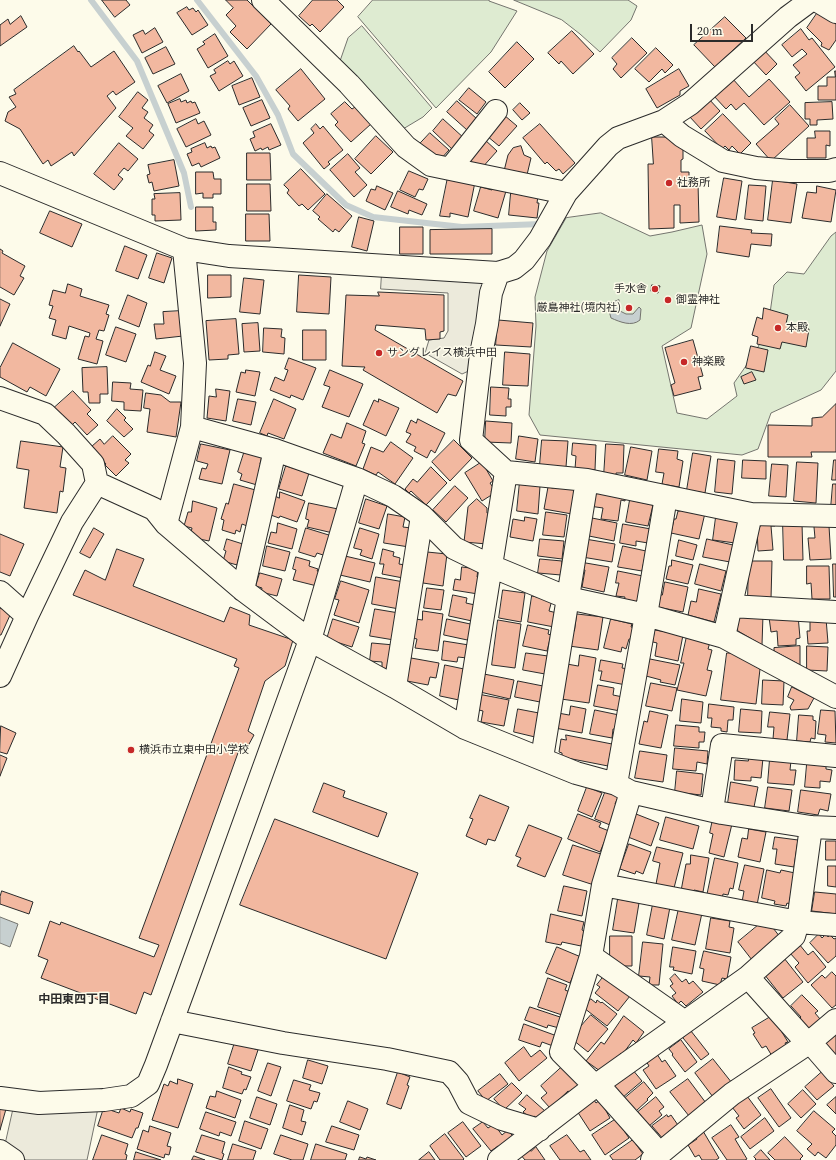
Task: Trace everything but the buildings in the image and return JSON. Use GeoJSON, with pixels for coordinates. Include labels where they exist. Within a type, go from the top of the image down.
{"type":"FeatureCollection","features":[{"type":"Feature","properties":{"kind":"street"},"geometry":{"type":"LineString","coordinates":[[263,0],[349,84],[406,147],[431,165],[566,193]]}},
{"type":"Feature","properties":{"kind":"street"},"geometry":{"type":"LineString","coordinates":[[0,173],[184,248],[229,256],[498,273],[514,268],[524,260],[540,239],[566,193],[608,146],[618,138],[664,121],[690,104],[788,17],[811,0]]}},
{"type":"Feature","properties":{"kind":"street"},"geometry":{"type":"LineString","coordinates":[[816,0],[836,12]]}},
{"type":"Feature","properties":{"kind":"street"},"geometry":{"type":"LineString","coordinates":[[450,169],[496,111]]}},
{"type":"Feature","properties":{"kind":"street"},"geometry":{"type":"LineString","coordinates":[[664,121],[682,136],[724,161],[756,168],[790,171],[829,171],[836,169]]}},
{"type":"Feature","properties":{"kind":"street"},"geometry":{"type":"LineString","coordinates":[[166,524],[192,427],[195,363],[184,248]]}},
{"type":"Feature","properties":{"kind":"street"},"geometry":{"type":"LineString","coordinates":[[498,273],[492,293],[481,354],[471,440],[506,472],[587,480],[751,514],[836,516]]}},
{"type":"Feature","properties":{"kind":"street"},"geometry":{"type":"LineString","coordinates":[[0,398],[44,414],[66,434],[93,464],[97,483],[72,522],[0,676]]}},
{"type":"Feature","properties":{"kind":"street"},"geometry":{"type":"LineString","coordinates":[[192,427],[275,450],[356,479],[393,496],[422,516],[454,548],[491,566],[568,598],[646,615],[724,637],[836,697]]}},
{"type":"Feature","properties":{"kind":"street"},"geometry":{"type":"LineString","coordinates":[[243,590],[275,450]]}},
{"type":"Feature","properties":{"kind":"street"},"geometry":{"type":"LineString","coordinates":[[465,728],[506,472]]}},
{"type":"Feature","properties":{"kind":"street"},"geometry":{"type":"LineString","coordinates":[[0,1098],[39,1103],[104,1100],[131,1096],[148,1084],[310,640],[356,479]]}},
{"type":"Feature","properties":{"kind":"street"},"geometry":{"type":"LineString","coordinates":[[542,758],[587,480]]}},
{"type":"Feature","properties":{"kind":"street"},"geometry":{"type":"LineString","coordinates":[[97,483],[154,509],[166,524],[243,590],[310,640],[465,728],[576,773],[624,788],[712,810],[811,826],[836,828]]}},
{"type":"Feature","properties":{"kind":"street"},"geometry":{"type":"LineString","coordinates":[[666,497],[646,615],[624,788],[603,885],[591,956],[561,1052],[595,1086],[603,1090],[656,1157],[732,1094],[809,1043],[836,1020]]}},
{"type":"Feature","properties":{"kind":"street"},"geometry":{"type":"LineString","coordinates":[[724,637],[751,514]]}},
{"type":"Feature","properties":{"kind":"street"},"geometry":{"type":"LineString","coordinates":[[395,687],[422,516]]}},
{"type":"Feature","properties":{"kind":"street"},"geometry":{"type":"LineString","coordinates":[[0,592],[27,616]]}},
{"type":"Feature","properties":{"kind":"street"},"geometry":{"type":"LineString","coordinates":[[731,606],[836,612]]}},
{"type":"Feature","properties":{"kind":"street"},"geometry":{"type":"LineString","coordinates":[[712,810],[722,744],[836,756]]}},
{"type":"Feature","properties":{"kind":"street"},"geometry":{"type":"LineString","coordinates":[[499,1160],[595,1086],[748,977],[794,936],[798,922],[811,826]]}},
{"type":"Feature","properties":{"kind":"street"},"geometry":{"type":"LineString","coordinates":[[603,885],[798,922],[836,925]]}},
{"type":"Feature","properties":{"kind":"street"},"geometry":{"type":"LineString","coordinates":[[591,956],[684,1022]]}},
{"type":"Feature","properties":{"kind":"street"},"geometry":{"type":"LineString","coordinates":[[748,977],[836,1072]]}},
{"type":"Feature","properties":{"kind":"street"},"geometry":{"type":"LineString","coordinates":[[172,1021],[283,1043],[387,1059],[449,1072],[458,1082],[469,1103],[502,1119],[539,1130]]}},
{"type":"Feature","properties":{"kind":"street"},"geometry":{"type":"LineString","coordinates":[[0,1151],[13,1160]]}},
{"type":"Feature","properties":{"kind":"green space"},"geometry":{"type":"Polygon","coordinates":[[[373,0],[489,0],[517,11],[491,52],[436,108],[358,17],[373,0]]]}},
{"type":"Feature","properties":{"kind":"green space"},"geometry":{"type":"Polygon","coordinates":[[[514,0],[628,0],[637,6],[631,20],[600,52],[562,20],[514,0]]]}},
{"type":"Feature","properties":{"kind":"green space"},"geometry":{"type":"Polygon","coordinates":[[[362,26],[432,108],[423,117],[403,129],[340,61],[348,38],[362,26]]]}},
{"type":"Feature","properties":{"kind":"green space"},"geometry":{"type":"Polygon","coordinates":[[[601,213],[650,236],[702,225],[707,254],[691,328],[662,346],[677,413],[707,419],[737,396],[734,383],[755,353],[768,327],[774,285],[787,272],[804,274],[831,236],[836,232],[836,371],[821,390],[771,413],[758,449],[742,455],[540,435],[529,415],[536,326],[535,297],[547,251],[566,218],[601,213]]]}},
{"type":"Feature","properties":{"kind":"shaded area"},"geometry":{"type":"Polygon","coordinates":[[[382,272],[484,279],[473,369],[462,374],[425,353],[429,340],[444,338],[448,331],[448,293],[381,289],[382,272]]]}},
{"type":"Feature","properties":{"kind":"shaded area"},"geometry":{"type":"Polygon","coordinates":[[[619,300],[620,311],[626,314],[633,314],[639,307],[641,309],[640,320],[630,323],[611,318],[608,307],[611,303],[619,300]]]}},
{"type":"Feature","properties":{"kind":"shaded area"},"geometry":{"type":"Polygon","coordinates":[[[0,917],[18,924],[10,947],[0,943],[0,917]]]}},
{"type":"Feature","properties":{"kind":"shaded area"},"geometry":{"type":"Polygon","coordinates":[[[14,1106],[98,1108],[87,1160],[26,1160],[5,1146],[14,1106]]]}},
{"type":"Feature","properties":{"kind":"waterway"},"geometry":{"type":"LineString","coordinates":[[91,0],[137,61],[184,173],[191,207]]}},
{"type":"Feature","properties":{"kind":"waterway"},"geometry":{"type":"LineString","coordinates":[[197,0],[256,76],[278,115],[293,154],[346,205],[373,217],[462,227],[541,224]]}},
{"type":"Feature","properties":{"kind":"place","name":"社務所"},"geometry":{"type":"Point","coordinates":[669,183]}},
{"type":"Feature","properties":{"kind":"place","name":"手水舎"},"geometry":{"type":"Point","coordinates":[655,289]}},
{"type":"Feature","properties":{"kind":"place","name":"御霊神社"},"geometry":{"type":"Point","coordinates":[668,300]}},
{"type":"Feature","properties":{"kind":"place","name":"厳島神社(境内社)"},"geometry":{"type":"Point","coordinates":[629,308]}},
{"type":"Feature","properties":{"kind":"place","name":"本殿"},"geometry":{"type":"Point","coordinates":[778,328]}},
{"type":"Feature","properties":{"kind":"place","name":"サングレイス横浜中田"},"geometry":{"type":"Point","coordinates":[379,353]}},
{"type":"Feature","properties":{"kind":"place","name":"神楽殿"},"geometry":{"type":"Point","coordinates":[684,362]}},
{"type":"Feature","properties":{"kind":"place","name":"横浜市立東中田小学校"},"geometry":{"type":"Point","coordinates":[131,750]}},
{"type":"Feature","properties":{"kind":"district","name":"中田東四丁目"},"geometry":{"type":"Point","coordinates":[74,1000]}}]}
